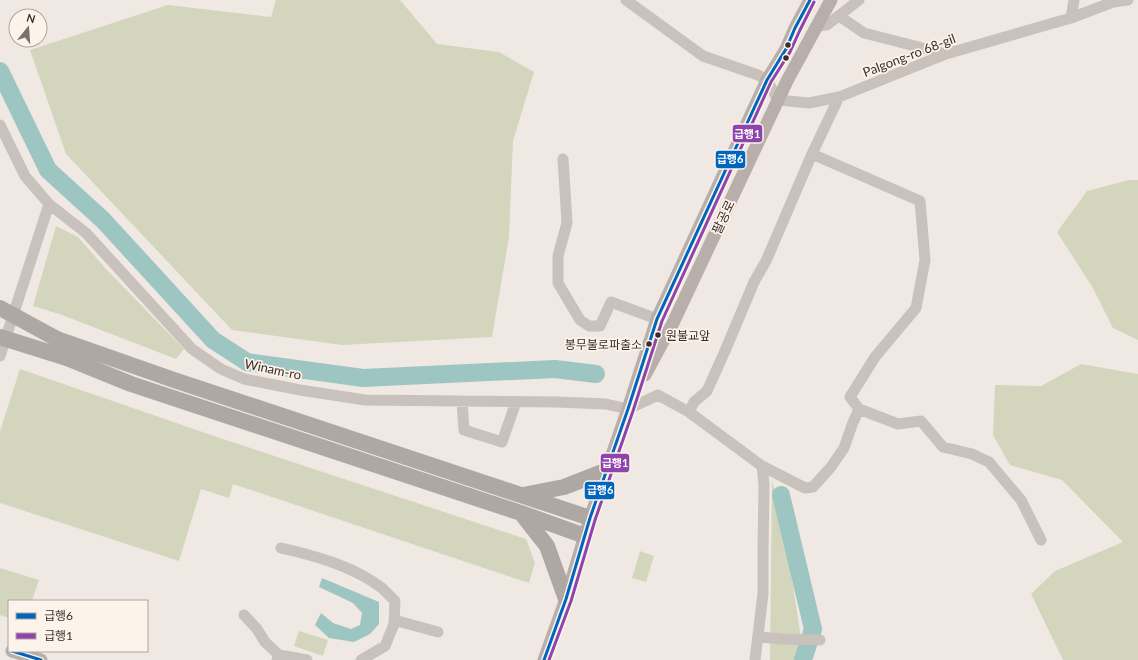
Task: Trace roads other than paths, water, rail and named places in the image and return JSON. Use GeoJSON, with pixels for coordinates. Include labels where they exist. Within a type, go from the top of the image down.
{"type":"FeatureCollection","features":[{"type":"Feature","properties":{"kind":"highway"},"geometry":{"type":"LineString","coordinates":[[0,308],[57,339]]}},
{"type":"Feature","properties":{"kind":"highway"},"geometry":{"type":"LineString","coordinates":[[0,321],[590,518]]}},
{"type":"Feature","properties":{"kind":"highway"},"geometry":{"type":"LineString","coordinates":[[0,337],[67,358],[131,384],[521,513],[585,536]]}},
{"type":"Feature","properties":{"kind":"highway"},"geometry":{"type":"LineString","coordinates":[[0,346],[67,358]]}},
{"type":"Feature","properties":{"kind":"highway"},"geometry":{"type":"LineString","coordinates":[[521,495],[564,487],[605,471]]}},
{"type":"Feature","properties":{"kind":"highway"},"geometry":{"type":"LineString","coordinates":[[521,513],[547,546],[566,599]]}},
{"type":"Feature","properties":{"kind":"main road"},"geometry":{"type":"LineString","coordinates":[[544,660],[566,599],[605,471],[628,409],[657,319],[767,80],[786,49],[810,0]]}},
{"type":"Feature","properties":{"kind":"main road","name":"팔공로"},"geometry":{"type":"LineString","coordinates":[[628,409],[673,323],[787,81],[832,0]]}},
{"type":"Feature","properties":{"kind":"main road"},"geometry":{"type":"LineString","coordinates":[[15,652],[41,660]]}},
{"type":"Feature","properties":{"kind":"street"},"geometry":{"type":"LineString","coordinates":[[626,0],[703,56],[758,75],[767,80],[778,100]]}},
{"type":"Feature","properties":{"kind":"street"},"geometry":{"type":"LineString","coordinates":[[817,26],[827,25],[859,0]]}},
{"type":"Feature","properties":{"kind":"street"},"geometry":{"type":"LineString","coordinates":[[1071,18],[1074,0]]}},
{"type":"Feature","properties":{"kind":"street","name":"Palgong-ro 68-gil"},"geometry":{"type":"LineString","coordinates":[[778,100],[809,103],[839,97],[946,54],[1071,18],[1113,2],[1125,0]]}},
{"type":"Feature","properties":{"kind":"street"},"geometry":{"type":"LineString","coordinates":[[839,16],[864,33],[946,54]]}},
{"type":"Feature","properties":{"kind":"street"},"geometry":{"type":"LineString","coordinates":[[689,412],[694,402],[707,391],[754,282],[766,261],[812,154],[839,97]]}},
{"type":"Feature","properties":{"kind":"street","name":"Winam-ro"},"geometry":{"type":"LineString","coordinates":[[0,125],[24,176],[49,204],[86,233],[192,349],[221,369],[244,380],[365,400],[606,404],[628,409]]}},
{"type":"Feature","properties":{"kind":"street"},"geometry":{"type":"LineString","coordinates":[[812,154],[920,201],[925,260],[916,308],[875,357],[850,397],[859,409],[898,424],[921,421],[943,447],[972,454],[989,462],[1021,500],[1041,540]]}},
{"type":"Feature","properties":{"kind":"street"},"geometry":{"type":"LineString","coordinates":[[563,159],[567,223],[558,256],[558,283],[580,320],[589,326],[600,326],[611,302],[657,319]]}},
{"type":"Feature","properties":{"kind":"street"},"geometry":{"type":"LineString","coordinates":[[0,356],[49,204]]}},
{"type":"Feature","properties":{"kind":"street"},"geometry":{"type":"LineString","coordinates":[[628,409],[658,395],[689,412],[762,466],[805,488],[813,487],[831,467],[844,448],[859,409]]}},
{"type":"Feature","properties":{"kind":"street"},"geometry":{"type":"LineString","coordinates":[[462,401],[464,430],[502,442],[516,402]]}},
{"type":"Feature","properties":{"kind":"street"},"geometry":{"type":"LineString","coordinates":[[756,660],[763,594],[764,485],[762,466]]}},
{"type":"Feature","properties":{"kind":"street"},"geometry":{"type":"LineString","coordinates":[[281,548],[317,557],[356,572],[381,588],[395,601],[394,624],[386,646],[361,660]]}},
{"type":"Feature","properties":{"kind":"street"},"geometry":{"type":"LineString","coordinates":[[244,615],[257,628],[265,642],[278,658],[307,660]]}},
{"type":"Feature","properties":{"kind":"street"},"geometry":{"type":"LineString","coordinates":[[394,620],[438,632]]}},
{"type":"Feature","properties":{"kind":"street"},"geometry":{"type":"LineString","coordinates":[[758,637],[820,640]]}},
{"type":"Feature","properties":{"kind":"water"},"geometry":{"type":"Polygon","coordinates":[[[322,578],[379,602],[379,624],[370,634],[354,642],[329,638],[315,625],[321,613],[333,623],[351,629],[360,625],[362,613],[353,603],[319,587],[322,578]]]}},
{"type":"Feature","properties":{"kind":"waterway"},"geometry":{"type":"LineString","coordinates":[[0,71],[48,170],[103,220],[213,340],[247,362],[363,378],[555,369],[596,374]]}},
{"type":"Feature","properties":{"kind":"waterway"},"geometry":{"type":"LineString","coordinates":[[781,495],[813,629],[803,660]]}},
{"type":"Feature","properties":{"kind":"place","name":"원불교앞"},"geometry":{"type":"Point","coordinates":[658,335]}},
{"type":"Feature","properties":{"kind":"place","name":"봉무불로파출소"},"geometry":{"type":"Point","coordinates":[649,344]}}]}
